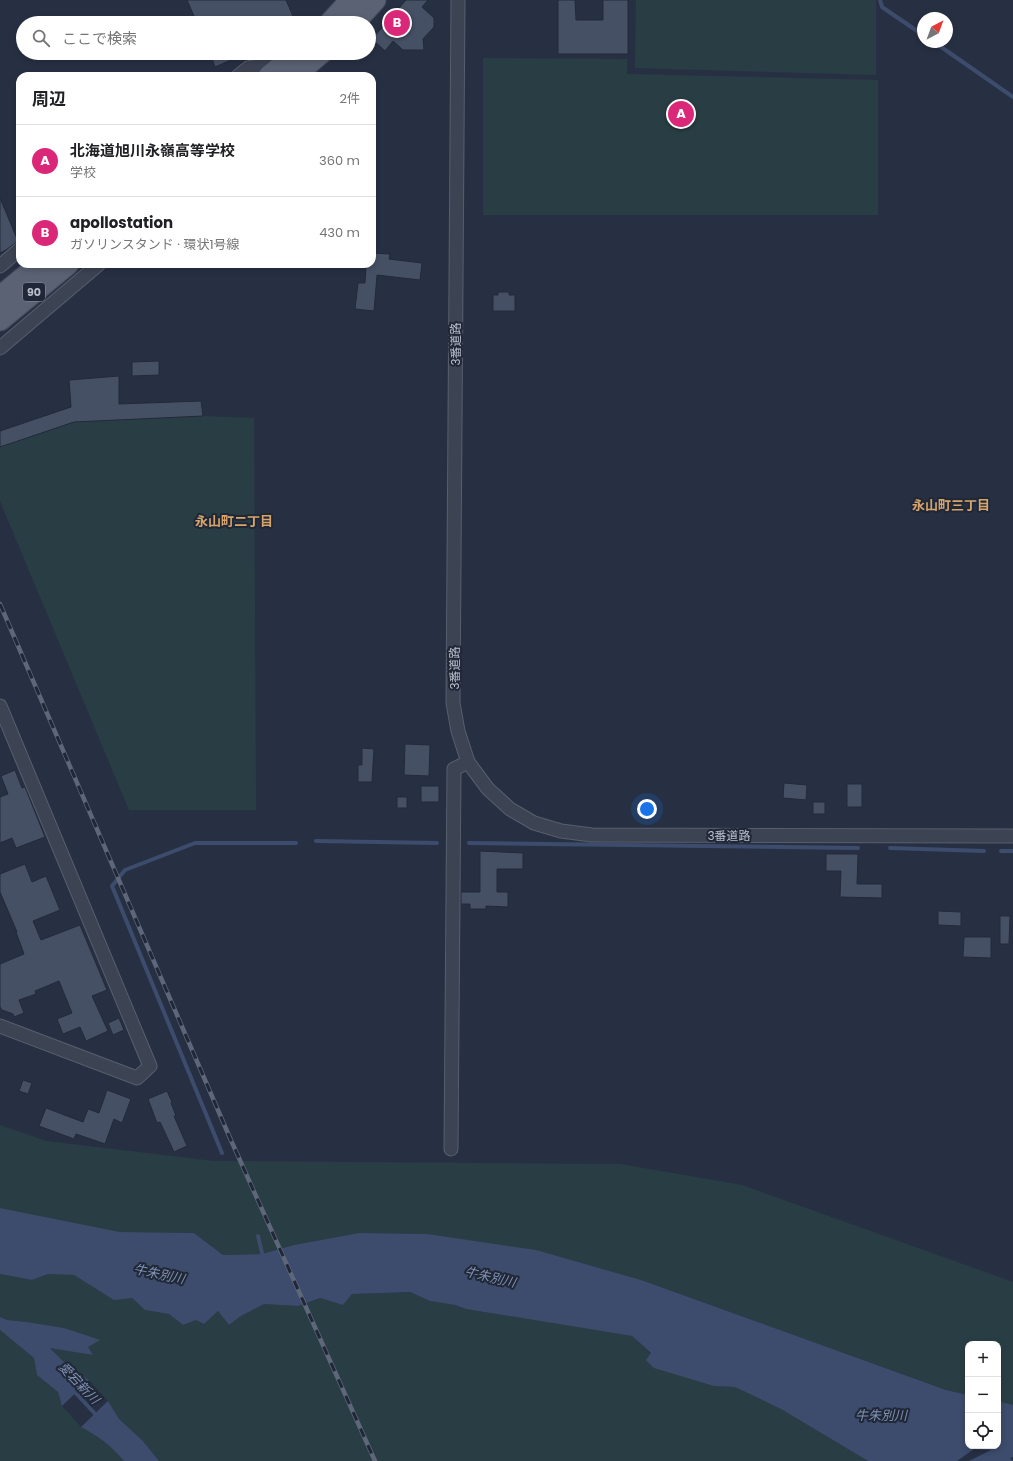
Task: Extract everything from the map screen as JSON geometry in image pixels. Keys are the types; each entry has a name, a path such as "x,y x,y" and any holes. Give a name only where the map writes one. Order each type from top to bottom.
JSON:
{"main road":[{"path":"336,16 351,0"},
{"path":"360,16 375,0"},
{"path":"281,72 295,67 308,60"},
{"name":"90","path":"0,297 35,268"},
{"name":"90","path":"0,320 63,268"}],"street":[{"name":"3番道路","path":"458,0 453,703 458,731 468,762 488,789 510,809 534,823 561,831 592,835 1013,836"},
{"path":"243,72 248,68 295,67"},
{"path":"0,266 16,252"},
{"path":"0,348 94,268"},
{"path":"0,706 150,1066 137,1078 0,1026"},
{"path":"451,1149 454,769 468,762"}],"green space":[{"path":"636,0 876,0 876,75 635,68"},
{"path":"483,58 627,59 627,74 878,80 878,215 483,215"},
{"path":"203,416 254,418 256,810 129,810 0,501 0,447 74,422"},
{"path":"0,1125 46,1141 214,1161 620,1164 742,1185 1013,1282 1013,1405 1001,1402 1001,1341 965,1341 965,1394 946,1390 644,1281 427,1234 359,1233 294,1245 262,1254 223,1255 194,1233 120,1232 0,1208"},
{"path":"0,1274 32,1280 48,1274 74,1275 114,1299 132,1298 145,1310 169,1314 183,1325 196,1320 204,1324 218,1311 229,1325 241,1316 264,1304 298,1306 320,1298 343,1305 352,1294 410,1292 430,1301 455,1305 466,1309 632,1336 651,1354 714,1386 735,1387 781,1409 868,1461 159,1461 142,1440 119,1419 108,1401 89,1380 71,1369 50,1347 93,1355 88,1347 99,1340 64,1328 7,1320 0,1317"},
{"path":"0,1330 34,1358 37,1375 58,1392 62,1406 81,1427 96,1435 116,1451 124,1461 0,1461"}],"water":[{"name":"牛朱別川","path":"0,1208 120,1232 194,1233 223,1255 262,1254 294,1245 359,1233 427,1234 536,1250 644,1281 946,1390 965,1394 965,1449 974,1449 957,1461 868,1461 781,1409 735,1387 714,1386 654,1368 646,1360 651,1353 632,1336 466,1309 455,1305 430,1301 410,1292 352,1294 343,1305 320,1298 298,1306 264,1304 241,1316 229,1325 218,1311 204,1324 196,1320 183,1325 169,1314 145,1310 132,1298 114,1300 74,1275 48,1274 32,1280 0,1274"},
{"path":"0,1317 7,1320 64,1328 100,1340 88,1347 93,1355 50,1348 71,1369 89,1380 62,1406 58,1392 37,1375 34,1358 0,1330"},
{"path":"108,1401 119,1419 142,1440 159,1461 124,1461 104,1442 81,1427"},
{"name":"牛朱別川","path":"1001,1402 1013,1405 1013,1457 1010,1458 1013,1461 969,1461 991,1450 974,1449 1001,1449"}],"building":[{"path":"187,0 286,0 293,16 194,16"},
{"path":"406,0 428,0 422,7 434,18 434,27 423,39 424,50 403,50 393,41 385,51 376,43 376,34"},
{"path":"558,0 575,0 576,20 603,20 603,0 628,0 628,54 558,54"},
{"path":"212,60 231,60 215,67"},
{"path":"0,198 16,236 16,242 0,253"},
{"path":"376,253 390,254 389,259 422,263 420,280 377,275 374,311 355,309 358,283 365,283 366,268 376,268"},
{"path":"498,292 509,292 509,295 515,295 515,311 493,311 493,295 498,295"},
{"path":"159,361 159,375 132,376 132,362"},
{"path":"119,376 119,404 201,401 203,416 74,422 0,447 0,431 71,407 69,380"},
{"path":"405,744 430,745 429,776 404,775"},
{"path":"362,748 374,749 372,782 358,782 358,765 362,765"},
{"path":"15,770 22,788 25,787 45,837 16,848 12,838 0,843 0,797 8,794 1,776"},
{"path":"784,783 807,785 806,800 783,798"},
{"path":"847,784 862,784 862,807 847,807"},
{"path":"421,786 439,786 439,802 421,802"},
{"path":"397,797 407,797 407,808 397,808"},
{"path":"813,802 825,802 825,814 813,814"},
{"path":"480,851 523,853 523,869 497,869 497,892 508,892 508,907 486,906 486,909 470,909 470,904 461,904 461,892 480,892"},
{"path":"826,854 858,854 857,884 882,884 882,898 840,897 841,871 826,871"},
{"path":"25,864 32,882 46,876 60,910 33,921 41,940 80,925 107,990 92,996 108,1031 86,1041 80,1027 63,1034 57,1019 72,1013 59,981 35,991 36,994 19,1000 24,1013 14,1017 13,1014 2,1010 0,1007 0,964 24,954 17,932 0,892 0,874"},
{"path":"938,911 961,912 961,926 938,925"},
{"path":"1000,916 1010,916 1009,944 1000,944"},
{"path":"964,937 991,937 991,958 963,957"},
{"path":"119,1018 124,1030 113,1035 108,1023"},
{"path":"23,1080 32,1083 28,1094 19,1091"},
{"path":"107,1090 131,1099 122,1123 114,1119 105,1144 76,1134 74,1139 39,1126 46,1108 83,1122 88,1109 99,1113"},
{"path":"167,1091 176,1116 174,1116 187,1146 174,1152 160,1122 157,1123 148,1099"}],"waterway":[{"path":"880,0 882,7 917,31"},
{"path":"943,48 1013,97"},
{"path":"316,841 437,843"},
{"path":"222,1153 112,886 125,870 195,843 296,843"},
{"path":"469,843 858,848"},
{"path":"890,848 984,851"},
{"path":"1001,851 1013,851"},
{"path":"258,1236 263,1257"},
{"name":"愛宕新川","path":"73,1390 98,1417"}],"railway":[{"path":"0,604 230,1138 375,1461"}],"place":[{"name":"apollostation","path":"397,23"},
{"name":"北海道旭川永嶺高等学校","path":"681,114"}],"district":[{"name":"永山町三丁目","path":"951,505"},
{"name":"永山町二丁目","path":"234,521"}]}
